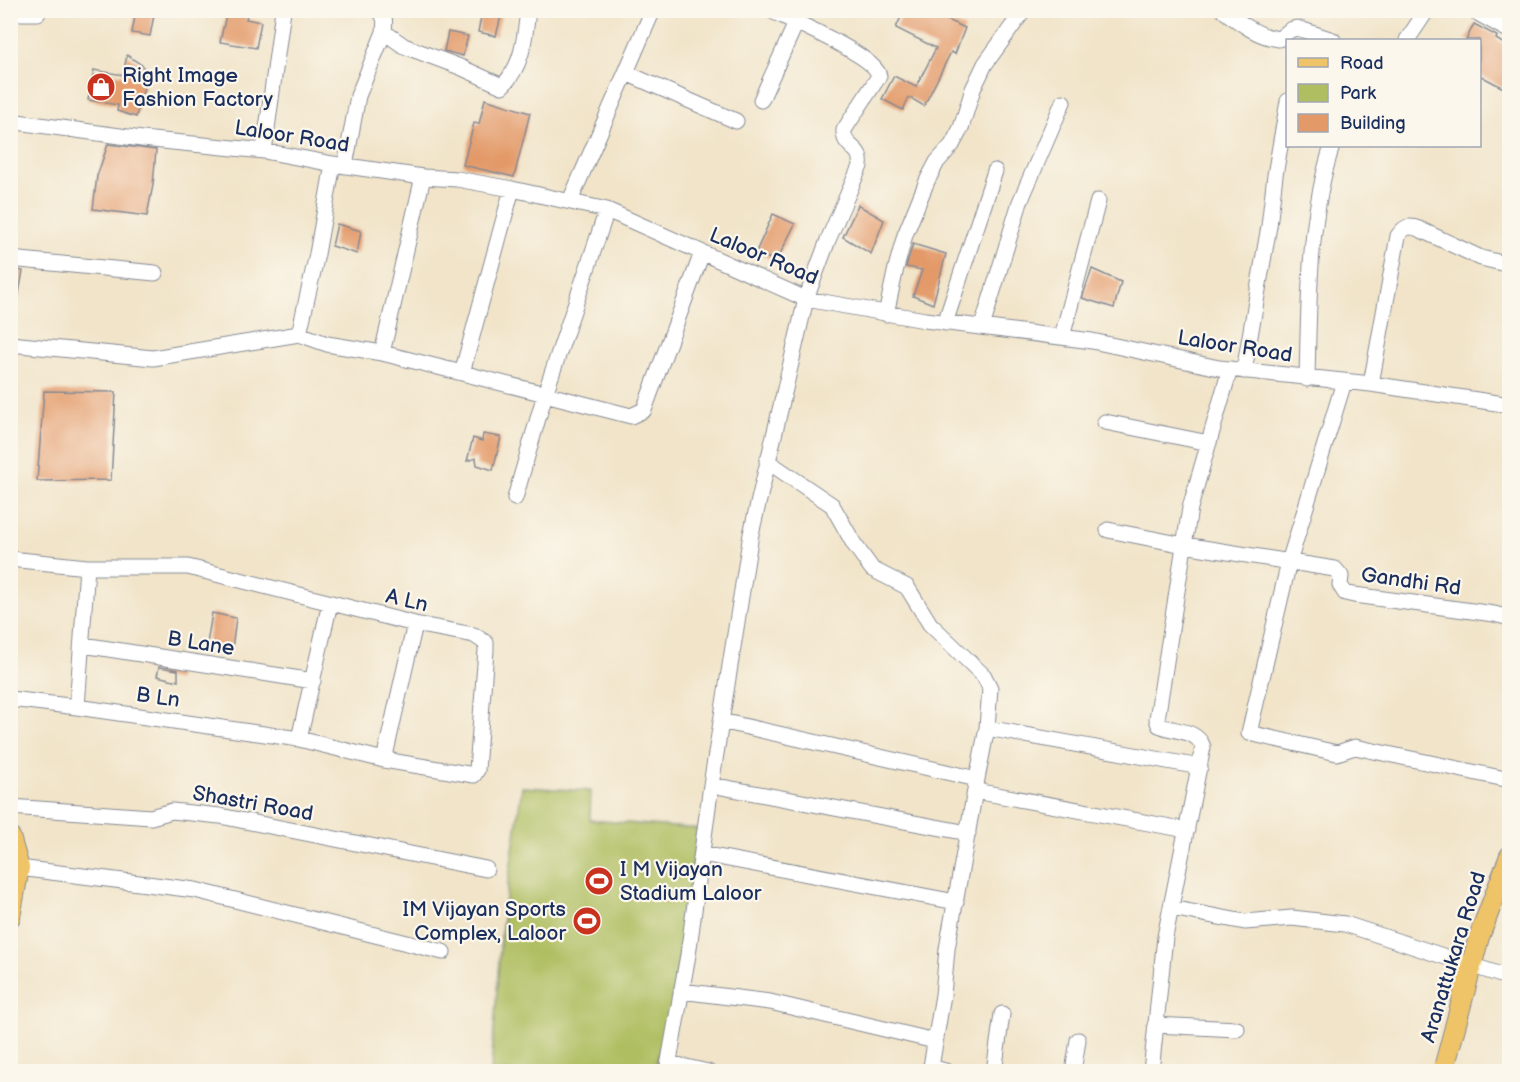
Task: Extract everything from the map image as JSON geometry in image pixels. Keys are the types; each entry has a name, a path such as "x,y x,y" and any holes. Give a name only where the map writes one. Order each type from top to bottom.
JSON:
{"main road":[{"path":"10,837 15,870 10,917"},
{"name":"Aranattukara Road","path":"1443,1071 1479,937 1509,856"}],"street":[{"path":"264,151 283,10"},
{"path":"299,334 339,165 358,96 384,32 385,21 383,14 378,10"},
{"path":"384,32 404,46 502,86 514,70 524,44 528,10"},
{"path":"570,201 653,10"},
{"path":"708,1071 668,1067 751,534 806,299 828,240 860,166 861,158 858,151 847,143 844,130 879,76 878,70 869,61 770,10"},
{"path":"886,314 905,235 927,181 937,162 952,145 961,128 973,89 985,64 1023,10"},
{"path":"1223,10 1244,25 1273,38 1279,39 1290,30 1297,28 1331,39"},
{"path":"1408,39 1427,10"},
{"path":"1472,10 1509,31"},
{"path":"10,13 38,13"},
{"path":"761,100 796,23"},
{"path":"626,74 736,120"},
{"path":"982,327 1020,202 1063,102"},
{"path":"1151,1071 1165,937 1203,747 1201,739 1193,734 1168,730 1159,725 1157,719 1190,508 1209,443 1237,370 1269,226 1286,108"},
{"name":"Laloor Road","path":"10,121 142,139 264,151 339,165 423,177 457,179 570,201 607,210 806,299 945,323 1092,341 1237,370 1371,384 1509,405"},
{"path":"1307,379 1312,247 1322,182 1332,147"},
{"path":"945,323 995,171"},
{"path":"382,353 423,177"},
{"path":"462,373 512,189"},
{"path":"1062,337 1098,201"},
{"path":"515,498 545,394 607,210"},
{"path":"1371,384 1398,236 1403,228 1410,226 1419,229 1481,258 1509,265"},
{"path":"10,344 153,358 299,334 327,344 382,353 631,416 644,410 702,253"},
{"path":"10,259 155,273"},
{"path":"1344,382 1289,562 1249,733 1336,753 1355,747 1509,780"},
{"path":"1105,422 1209,443"},
{"path":"767,461 832,506 872,569 907,587 930,624 984,676 990,688 987,728 947,949 943,995 929,1069 948,1071"},
{"path":"1108,530 1289,562"},
{"name":"A Ln","path":"10,559 87,567 188,567 415,624 474,635 486,643 477,770 474,775 384,760 299,739"},
{"name":"Gandhi Rd","path":"1289,562 1335,569 1341,576 1340,585 1345,593 1509,618"},
{"path":"77,707 87,567"},
{"path":"299,739 330,603"},
{"path":"384,760 415,624"},
{"name":"B Lane","path":"83,645 313,681"},
{"name":"B Ln","path":"10,699 299,739"},
{"path":"721,722 976,785 1187,830"},
{"path":"987,728 1200,767"},
{"path":"711,784 968,833"},
{"name":"Shastri Road","path":"10,807 151,816 172,811 220,816 486,869"},
{"path":"702,854 956,902"},
{"path":"15,870 195,890 443,952"},
{"path":"1171,909 1245,922 1292,918 1345,924 1509,978"},
{"path":"681,991 770,1002 935,1041"},
{"path":"994,1071 1002,1014"},
{"path":"1155,1024 1237,1029"},
{"path":"1073,1071 1078,1040"}],"green space":[{"name":"I M Vijayan Stadium Laloor","path":"522,787 591,791 590,820 698,829 671,1014 654,1071 491,1072 501,933"}],"building":[{"path":"136,10 155,10 150,36 132,33"},
{"path":"227,10 248,10 246,19 261,22 256,48 220,42"},
{"path":"904,10 934,10 940,13 939,16 965,28 955,54 951,52 924,106 909,97 903,110 882,99 894,76 916,87 936,48 896,28"},
{"path":"482,12 501,16 496,36 478,32"},
{"path":"1474,24 1497,36 1496,39 1509,47 1509,91 1481,76 1481,39 1466,39"},
{"path":"448,32 468,36 463,56 444,51"},
{"path":"127,55 143,66 146,80 136,117 117,111 118,105 88,100 94,70 123,75"},
{"path":"485,99 530,113 514,177 463,165 474,123 479,124"},
{"path":"108,144 156,150 147,216 93,209 97,176"},
{"path":"858,205 884,220 871,254 843,237"},
{"path":"773,214 795,224 776,262 756,252"},
{"path":"337,224 361,231 357,254 332,246"},
{"path":"913,244 946,254 933,304 913,296 922,270 906,267"},
{"path":"10,269 23,271 16,310 10,309"},
{"path":"1092,269 1121,282 1114,308 1082,298"},
{"path":"44,391 116,392 111,480 37,481"},
{"path":"483,434 501,437 493,470 477,465 476,458 467,461 473,438 482,441"},
{"path":"212,613 236,618 232,649 207,644"},
{"path":"159,667 178,670 178,681 157,676"}],"place":[{"name":"Right Image Fashion Factory","path":"101,87"},
{"name":"I M Vijayan Stadium Laloor","path":"599,881"},
{"name":"IM Vijayan Sports Complex, Laloor","path":"587,921"}]}
